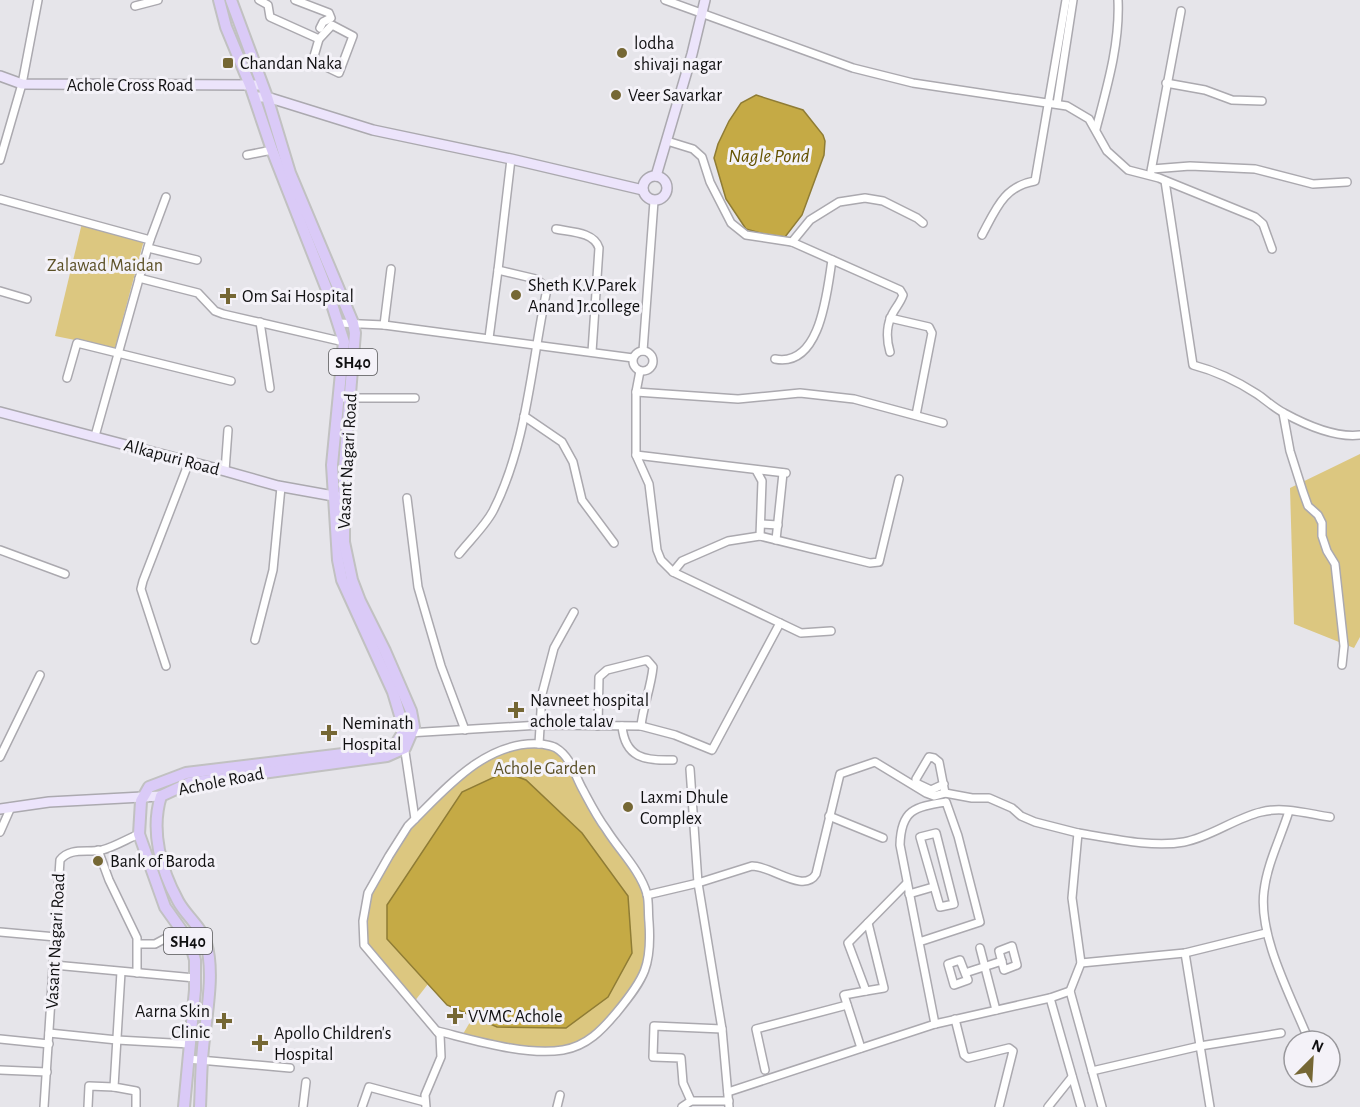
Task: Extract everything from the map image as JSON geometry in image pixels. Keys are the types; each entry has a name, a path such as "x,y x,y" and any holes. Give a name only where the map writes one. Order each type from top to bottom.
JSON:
{"main road":[{"name":"Vasant Nagari Road","path":"219,0 226,27 250,85 344,342 333,465 339,497"},
{"name":"Vasant Nagari Road","path":"231,0 267,97 290,173 353,323 355,333 350,398 339,497 338,560 342,580 393,692 407,733"},
{"path":"405,748 407,733"},
{"name":"Achole Road","path":"142,797 149,787 186,773 384,748 396,744 407,733"},
{"name":"Achole Road","path":"161,796 189,783 387,756 405,748"},
{"name":"SH40","path":"161,796 156,819 158,849 162,863 179,903 199,928 206,943 209,960 209,990 200,1107"},
{"name":"SH40","path":"142,797 139,834 165,907 192,949 195,978 184,1107"}],"street":[{"path":"0,160 22,84 38,0"},
{"path":"135,6 158,0"},
{"path":"259,0 270,8"},
{"path":"273,0 270,17 319,39"},
{"path":"295,0 329,13 331,18 323,22 320,28"},
{"path":"665,0 853,69 913,83 1054,103 1089,119 1107,151 1128,170 1151,173 1190,166 1255,169 1313,184 1347,182"},
{"path":"656,176 668,141 705,0"},
{"path":"1054,103 1066,0"},
{"path":"982,235 1003,198 1015,187 1035,180 1054,103 1073,0"},
{"path":"1096,129 1110,79 1119,26 1118,0"},
{"path":"1151,173 1180,10"},
{"path":"332,25 352,34 339,73 318,63 312,63 319,39 332,25"},
{"name":"Achole Cross Road","path":"0,76 22,84 262,85"},
{"path":"1166,83 1205,90 1232,100 1262,100"},
{"path":"254,97 267,97 373,130 643,190"},
{"path":"668,141 693,149 702,157 710,182 731,223 746,235 792,243 900,290 903,296 901,303 890,318 886,341 890,352"},
{"path":"247,155 272,150"},
{"path":"489,338 511,159"},
{"path":"1151,173 1165,181 1255,217 1263,224 1272,249"},
{"path":"656,176 663,179 667,189 662,199 654,201 646,197 643,190 648,178 656,176"},
{"path":"1165,181 1193,366 1214,370 1256,393 1283,413 1347,437 1360,435"},
{"path":"95,436 147,249 166,197"},
{"path":"792,243 810,220 829,208 839,202 865,198 883,201 917,218 923,224"},
{"path":"0,199 150,240"},
{"path":"643,351 654,201"},
{"path":"556,230 589,236 597,241 599,248 592,352"},
{"path":"147,249 197,260"},
{"path":"774,359 785,361 798,357 813,337 822,314 832,260"},
{"path":"384,325 392,269"},
{"path":"459,554 492,513 511,469 524,416 546,288 536,279 498,270"},
{"path":"139,278 198,293 215,311 344,342"},
{"path":"0,291 27,299"},
{"path":"890,318 929,327 932,333 916,416"},
{"path":"260,322 270,388"},
{"path":"338,322 384,325 633,358"},
{"path":"68,378 77,343 231,381"},
{"path":"633,358 637,353 643,351"},
{"path":"640,371 650,368 652,363 651,356 643,351"},
{"path":"633,358 635,367 640,371"},
{"path":"640,371 636,392 636,455 649,484 657,550 661,561 673,572 801,633 831,631"},
{"path":"636,392 738,399 800,393 854,399 943,423"},
{"path":"338,398 415,398"},
{"name":"Alkapuri Road","path":"0,412 281,487 339,497"},
{"path":"1283,413 1290,451 1303,492 1308,506 1318,515 1322,523 1322,536 1335,564 1344,646 1342,665"},
{"path":"524,416 562,442 573,462 582,500 614,543"},
{"path":"225,471 228,430"},
{"path":"636,455 785,473 776,540"},
{"path":"166,666 141,589 189,462"},
{"path":"756,470 762,481 760,536"},
{"path":"673,572 682,561 728,541 760,536 870,563 879,562 899,479"},
{"path":"255,640 273,570 281,487"},
{"path":"406,498 418,587 441,666 465,730"},
{"path":"761,524 778,525"},
{"path":"0,549 65,574"},
{"path":"539,744 542,694 554,648 574,612"},
{"path":"407,733 540,725 641,726 675,735 712,750 780,623"},
{"path":"598,726 599,677 607,670 647,660 653,668 652,682 642,712 641,726"},
{"path":"0,757 40,675"},
{"path":"622,726 623,738 630,750 648,761 673,760"},
{"path":"362,1107 369,1087 426,1104 425,1095 441,1057 438,1031 364,945 363,921 368,894 408,826 480,760 508,747 539,744 556,747 572,765 605,829 637,875 647,895 651,945 648,963 640,982 599,1034 581,1044 563,1050 539,1051 438,1031"},
{"path":"405,748 415,819"},
{"path":"944,784 932,790 916,783 916,779 929,758 934,758 939,762 944,784 945,793"},
{"path":"647,895 698,884 752,866 760,866 800,882 812,880 816,874 840,774 875,762 926,794 934,796 945,793 972,798 989,798 1035,822 1078,833 1138,843 1183,842 1212,833 1260,812 1289,811 1330,817"},
{"path":"682,1107 691,1101 729,1104 722,1029 698,884 690,769"},
{"name":"Achole Road","path":"0,809 49,802 161,796"},
{"path":"919,942 980,922 946,802 918,807 904,820 900,829 900,845 935,1024"},
{"path":"0,832 11,807"},
{"path":"1289,811 1265,881 1263,894 1266,933 1304,1029"},
{"path":"829,816 883,838"},
{"path":"936,833 954,904 940,907 933,887 920,837 936,833"},
{"path":"1078,833 1072,898 1081,963 1070,991 1102,1107"},
{"name":"Vasant Nagari Road","path":"44,1107 60,860 64,855 72,852 98,850 139,834"},
{"path":"98,850 135,934 138,944 137,973"},
{"path":"866,990 848,943 907,883"},
{"path":"909,894 933,887"},
{"path":"861,1048 844,995 884,988 868,923"},
{"path":"138,944 155,944 181,930"},
{"path":"0,932 56,937"},
{"path":"1081,963 1185,953 1266,933"},
{"path":"980,948 996,1010"},
{"path":"1185,953 1210,1107"},
{"path":"965,973 1002,961"},
{"path":"54,965 195,978"},
{"path":"114,1087 121,972"},
{"path":"728,1092 935,1024 1050,998 1070,991"},
{"path":"1050,998 1081,1107"},
{"path":"765,1070 756,1029 847,1005"},
{"path":"955,1019 964,1055 968,1058 1008,1048 1013,1051 999,1107"},
{"path":"691,1101 683,1083 681,1058 653,1057 654,1026 722,1029"},
{"path":"50,1033 190,1044"},
{"path":"1092,1071 1200,1046 1281,1033"},
{"path":"0,1039 49,1044"},
{"path":"188,1059 290,1068"},
{"path":"0,1070 47,1072"},
{"path":"1048,1107 1072,1077"},
{"path":"303,1107 306,1082"},
{"path":"88,1107 89,1086 136,1091 136,1107"},
{"path":"557,1107 560,1095"}],"green space":[{"name":"Zalawad Maidan","path":"82,223 144,240 115,348 55,336"},
{"path":"1360,454 1360,637 1354,648 1294,624 1290,488"},
{"name":"Achole Garden","path":"515,746 556,747 572,765 582,788 647,895 651,945 640,982 599,1033 563,1050 514,1048 463,1034 473,1017 497,1027 628,896 582,833 526,780 387,939 428,984 414,1002 364,945 368,893 408,826 480,760"}],"water":[{"name":"Nagle Pond","path":"756,95 803,110 823,135 825,141 824,155 802,215 785,237 746,229 726,199 714,158 729,121 741,103"},
{"path":"505,772 526,780 582,833 628,896 632,953 608,997 566,1028 497,1027 447,1005 387,939 387,905 462,792"}],"place":[{"name":"lodha shivaji nagar","path":"622,53"},
{"name":"Chandan Naka","path":"228,63"},
{"name":"Veer Savarkar","path":"616,95"},
{"name":"Sheth K.V.Parek Anand Jr.college","path":"516,295"},
{"name":"Om Sai Hospital","path":"228,296"},
{"name":"Navneet hospital achole talav","path":"516,710"},
{"name":"Neminath Hospital","path":"329,733"},
{"name":"Laxmi Dhule Complex","path":"628,807"},
{"name":"Bank of Baroda","path":"98,861"},
{"name":"VVMC Achole","path":"455,1016"},
{"name":"Aarna Skin Clinic","path":"224,1021"},
{"name":"Apollo Children's Hospital","path":"260,1043"}]}
